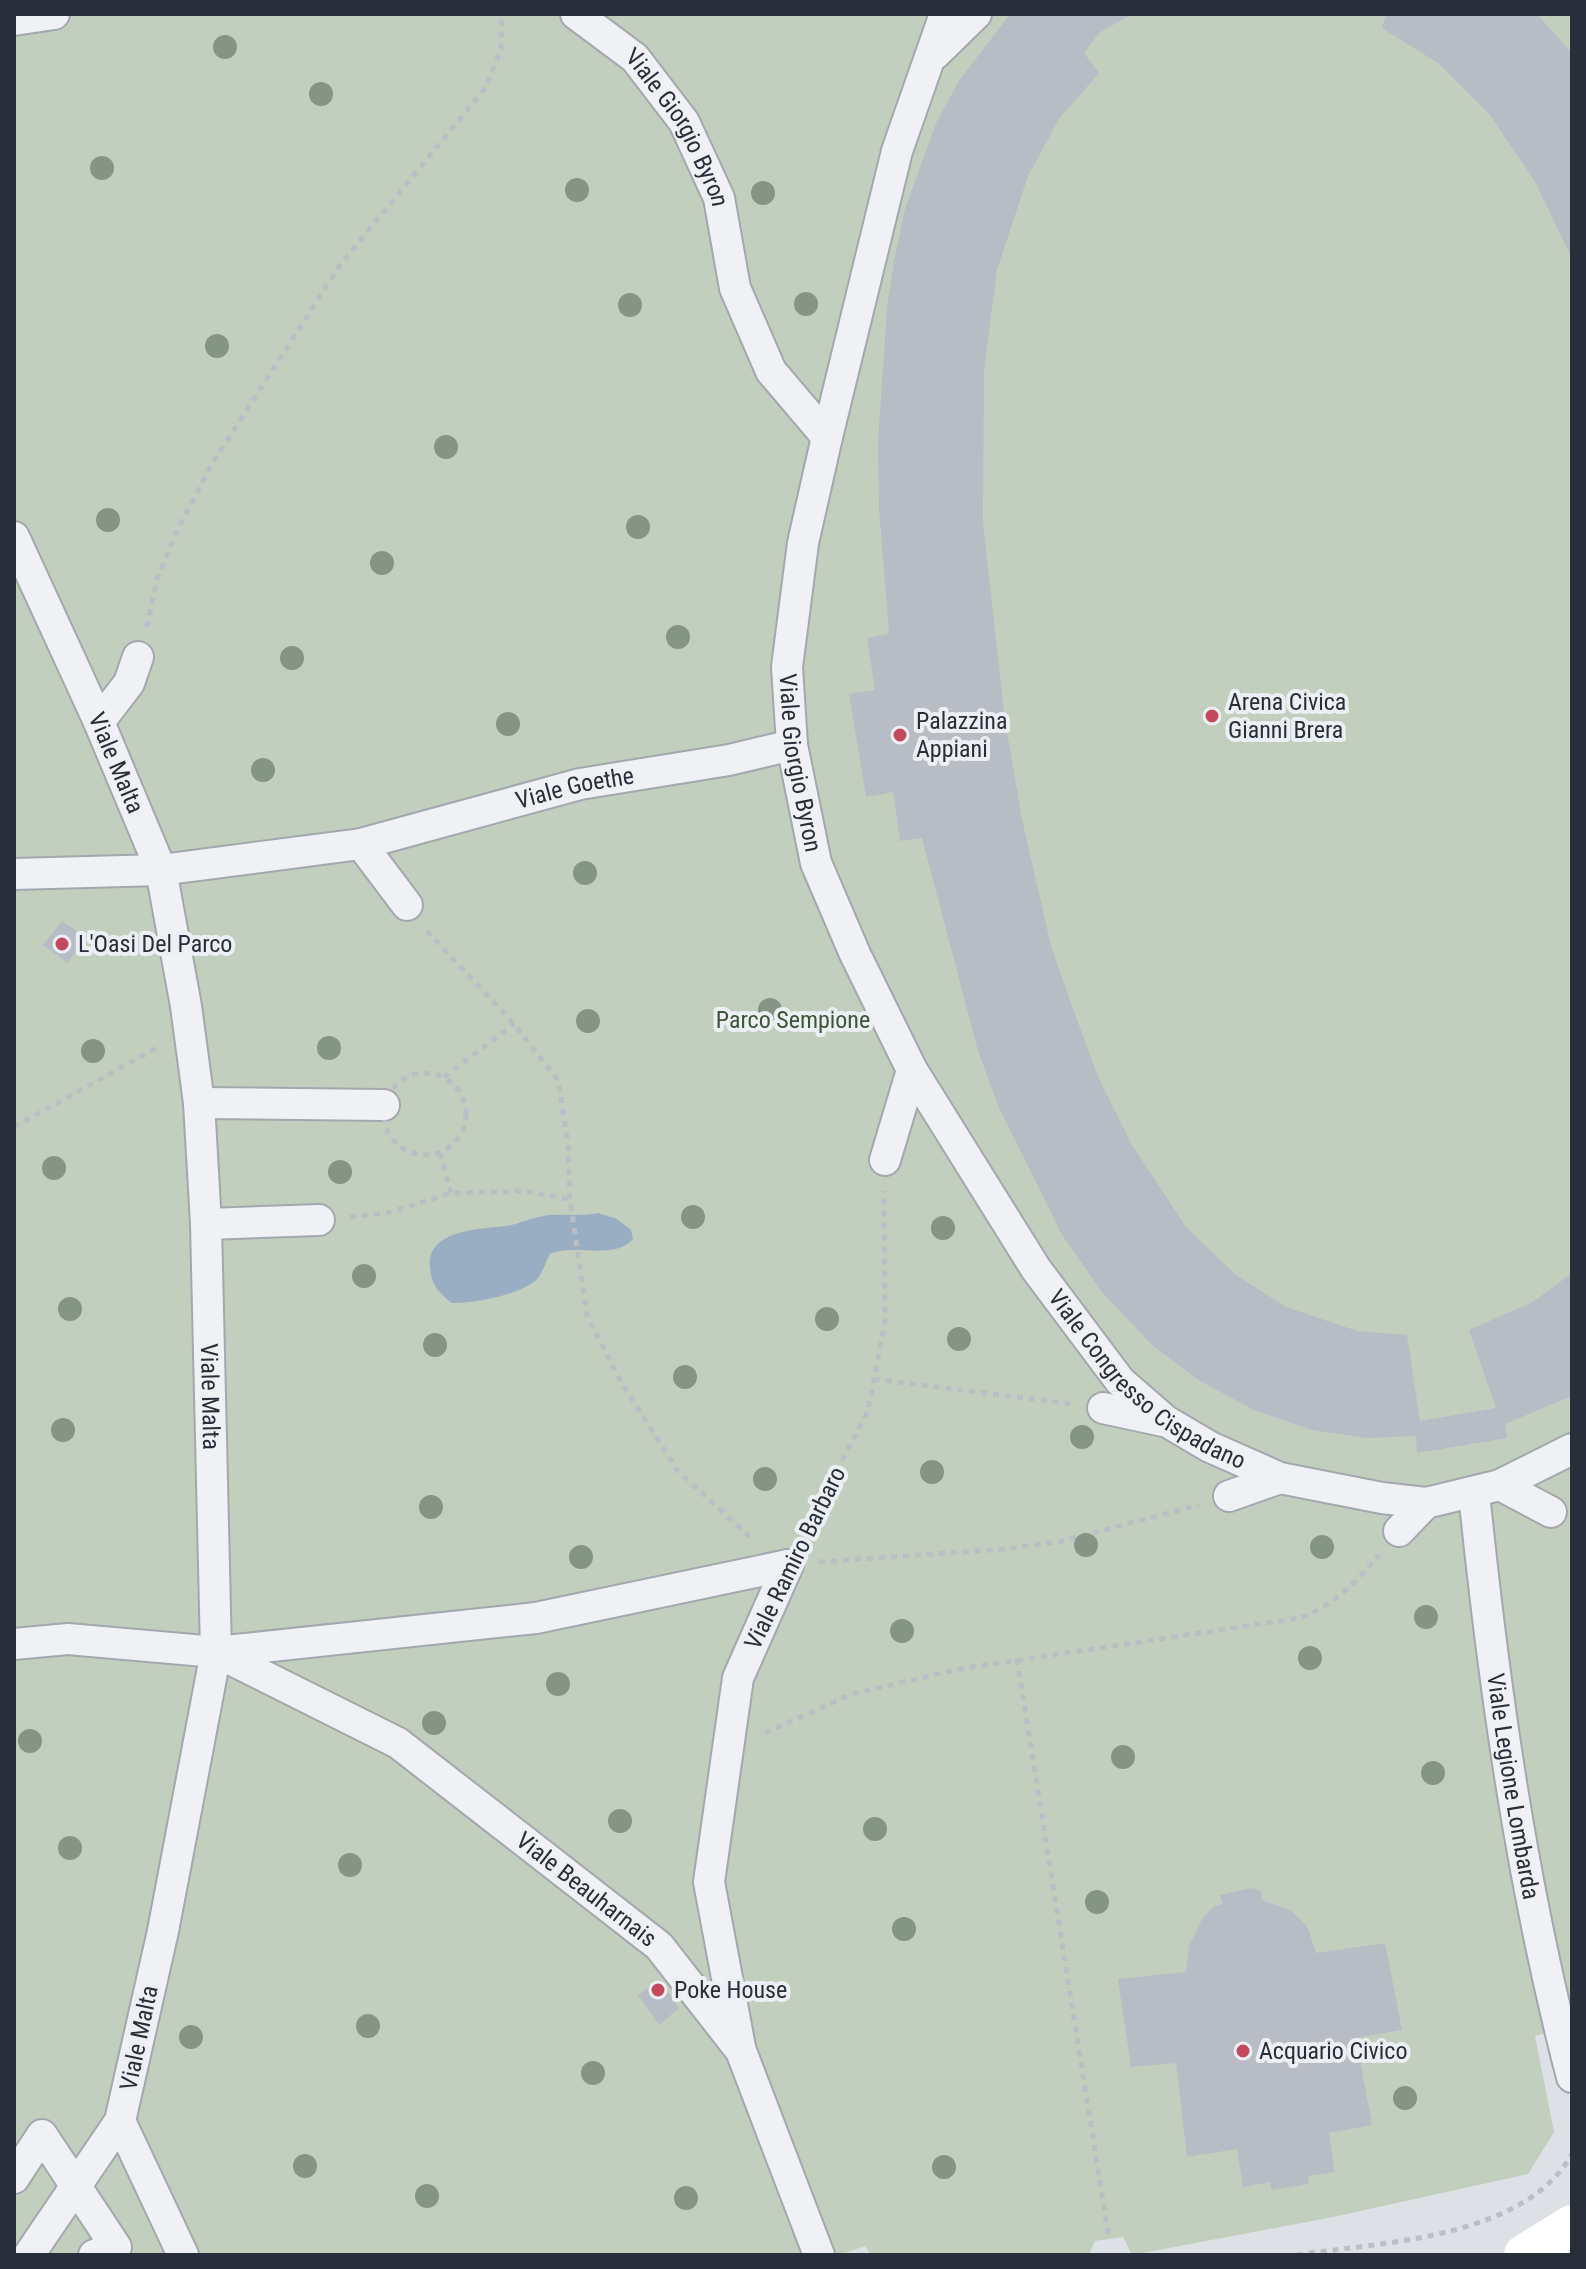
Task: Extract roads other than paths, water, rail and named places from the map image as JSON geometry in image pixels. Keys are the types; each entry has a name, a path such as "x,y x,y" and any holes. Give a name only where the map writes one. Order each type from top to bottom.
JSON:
{"street":[{"path":"14,20 54,14"},
{"name":"Viale Giorgio Byron","path":"576,14 635,58 684,122 719,198 735,288 771,371 827,437"},
{"name":"Viale Giorgio Byron","path":"912,1070 816,863 792,745 787,667 803,543 827,437 897,151 945,14"},
{"path":"931,58 976,14"},
{"name":"Viale Malta","path":"14,537 99,722 161,870 199,1103 206,1224 216,1652 163,1931 120,2121 29,2255"},
{"path":"99,722 129,683 138,657"},
{"name":"Viale Goethe","path":"14,874 161,870 361,844 580,784 729,760 792,745"},
{"path":"361,844 407,905"},
{"path":"885,1160 912,1070"},
{"name":"Viale Congresso Cispadano","path":"912,1070 1036,1269 1120,1381 1166,1421 1210,1447 1280,1478 1382,1498 1426,1503 1487,1489 1572,1449"},
{"path":"199,1103 384,1105"},
{"path":"206,1224 319,1220"},
{"path":"1103,1408 1166,1421"},
{"path":"1229,1496 1280,1478"},
{"path":"1487,1489 1551,1512"},
{"name":"Viale Legione Lombarda","path":"1487,1489 1486,1611 1527,1867 1572,2077"},
{"path":"1399,1531 1426,1503"},
{"name":"Viale Ramiro Barbaro","path":"216,1652 536,1618 788,1565 738,1678 709,1882 741,2051"},
{"path":"14,1644 68,1639 216,1652"},
{"name":"Viale Beauharnais","path":"216,1652 398,1743 659,1946 741,2051 819,2255"},
{"path":"120,2121 183,2255"},
{"path":"14,2178 42,2135 116,2247 94,2255"},
{"path":"1525,2255 1572,2226"}],"water":[{"path":"598,1213 617,1219 631,1230 633,1239 625,1246 605,1251 571,1250 550,1254 540,1276 531,1284 485,1300 452,1303 434,1285 431,1256 436,1246 445,1239 470,1230 507,1226 543,1216"}],"place":[{"name":"Arena Civica Gianni Brera","path":"1212,716"},
{"name":"Palazzina Appiani","path":"900,735"},
{"name":"L'Oasi Del Parco","path":"62,944"},
{"name":"Poke House","path":"658,1990"},
{"name":"Acquario Civico","path":"1243,2051"}],"park label":[{"name":"Parco Sempione","path":"793,1020"}]}
